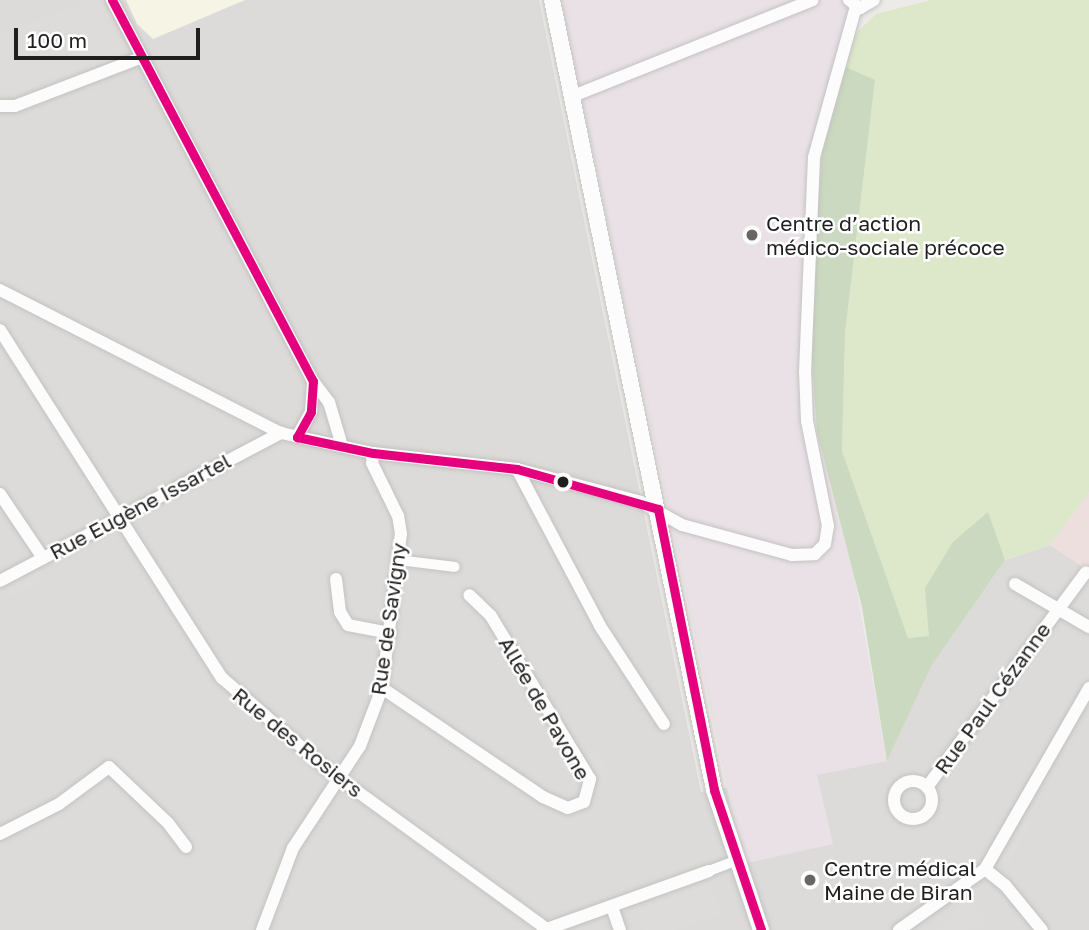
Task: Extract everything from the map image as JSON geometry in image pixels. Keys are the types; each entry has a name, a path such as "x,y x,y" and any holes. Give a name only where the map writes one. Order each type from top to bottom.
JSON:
{"street":[{"path":"112,0 140,58 313,381 331,408 342,446"},
{"path":"552,0 714,790 735,861 761,930"},
{"path":"573,96 813,0"},
{"path":"0,290 281,433 373,453 517,469 658,509 682,525 792,555 815,554 825,544 828,526 807,421 805,372 814,157 852,3 868,6 874,0"},
{"path":"0,106 15,106 140,58"},
{"name":"Rue des Rosiers","path":"0,330 222,678 339,779 546,929 735,861"},
{"path":"298,437 311,412 313,381"},
{"path":"311,412 331,408"},
{"name":"Rue Eugène Issartel","path":"0,581 281,433"},
{"name":"Rue de Savigny","path":"262,930 293,848 360,746 382,688 398,560 398,516 374,470 373,453"},
{"path":"517,469 600,626 664,724"},
{"path":"0,494 43,558"},
{"path":"398,560 455,567"},
{"name":"Rue Paul Cézanne","path":"927,787 1086,572"},
{"path":"336,579 340,612 348,625 390,633"},
{"path":"1015,584 1089,627"},
{"name":"Allée de Pavone","path":"382,688 543,797 568,808 584,802 590,779 491,616 469,595"},
{"path":"899,930 966,886 985,869 1089,688"},
{"path":"0,834 59,804 109,766 168,823 186,847"},
{"path":"985,869 1005,885 1042,930"},
{"path":"612,907 620,930"}],"shaded area":[{"path":"0,0 539,0 701,792 887,761 932,665 1005,560 1050,545 1089,571 1089,930 0,930"},
{"path":"91,0 103,0 126,46 123,56 0,100 0,35"},
{"path":"126,0 245,0 153,39 137,24"},
{"path":"561,0 865,0 822,153 809,319 887,761 817,775 833,844 743,864"},
{"path":"1089,492 1089,571 1050,545"},
{"path":"39,567 45,579 10,597 4,585"},
{"path":"595,752 613,776 604,783 586,758"},
{"path":"1025,820 1031,824 1005,870 1002,860"},
{"path":"708,881 722,915 677,930 644,930 636,909"},
{"path":"969,904 992,929 935,930"}],"green space":[{"path":"931,0 1089,0 1089,492 1050,545 1005,560 988,513 930,636 908,638 842,451 845,333 875,80 846,67 856,33 876,14"},
{"path":"846,67 875,80 845,333 842,451 908,638 929,636 925,588 953,542 988,512 1005,560 932,665 887,761 862,607 817,431 809,319 822,153"}],"transit line":[{"path":"112,0 313,381 311,412 297,437 373,453 517,469 658,509"},
{"path":"658,509 714,790 761,930"}],"place":[{"name":"Centre d’action médico-sociale précoce","path":"752,235"},
{"name":"Centre médical Maine de Biran","path":"810,880"}]}
